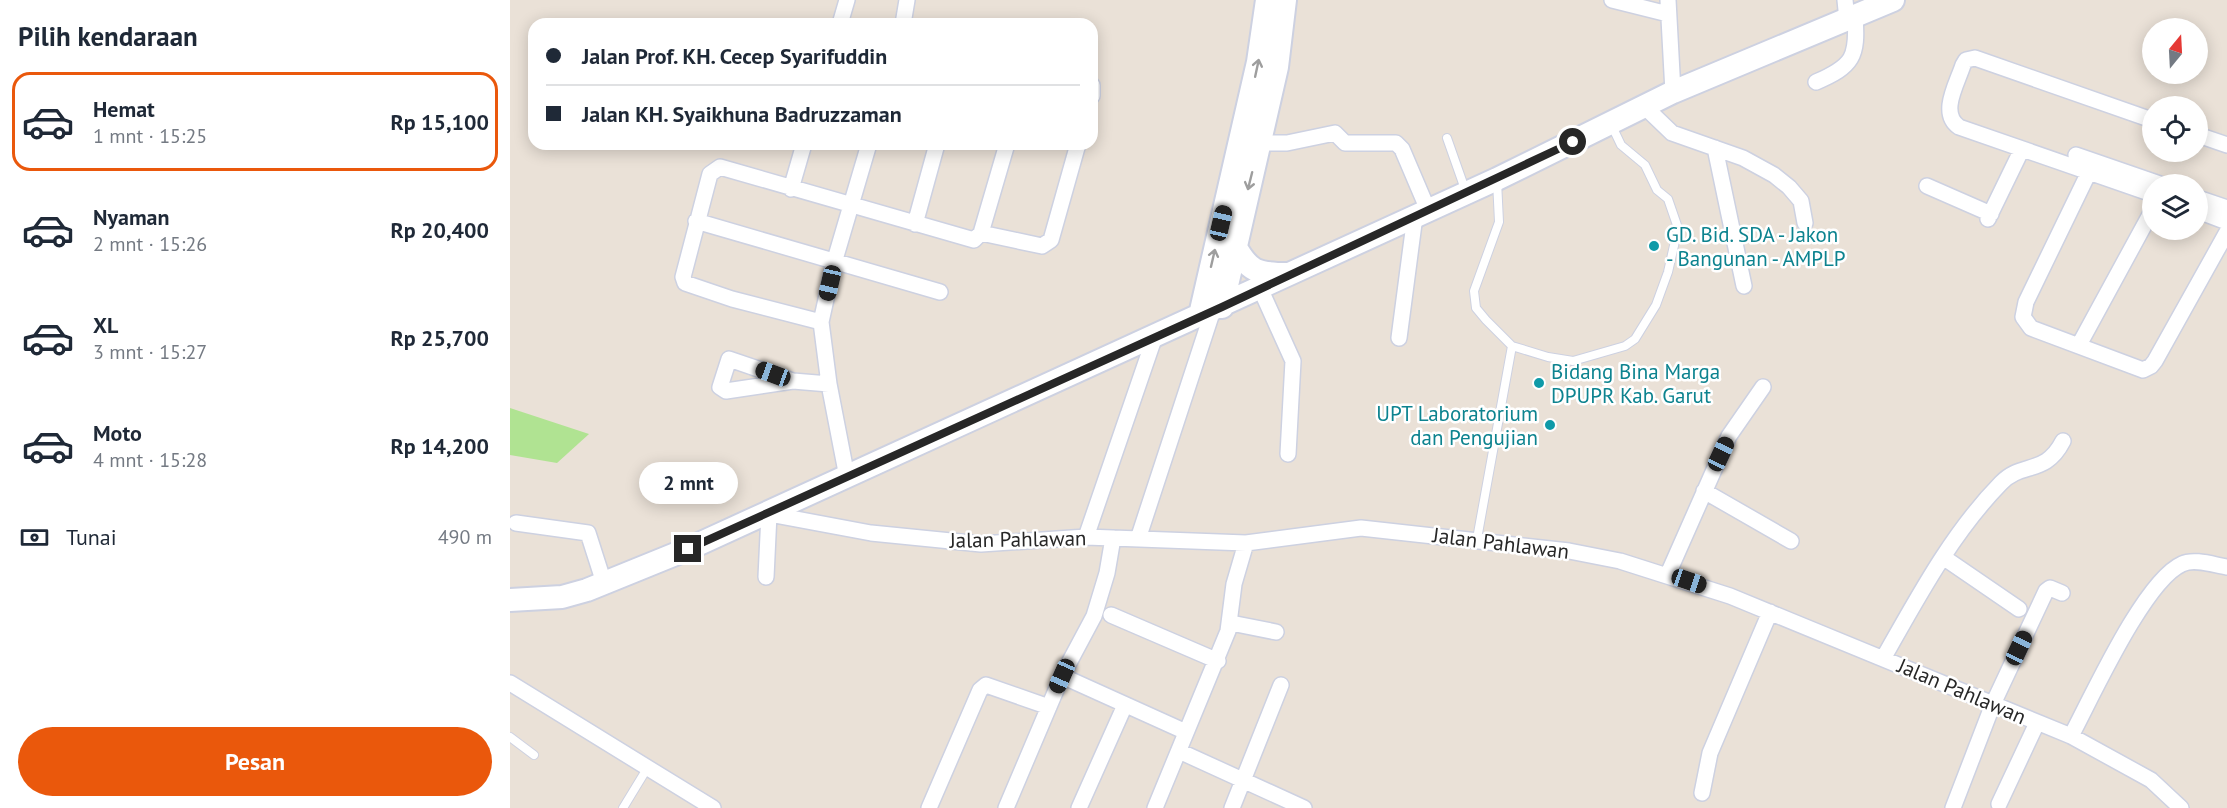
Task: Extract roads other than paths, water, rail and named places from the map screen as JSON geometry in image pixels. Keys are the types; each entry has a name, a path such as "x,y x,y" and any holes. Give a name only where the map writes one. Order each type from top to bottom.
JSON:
{"main road":[{"path":"1212,311 1258,62 1267,0"},
{"path":"1212,311 1234,244 1277,67 1285,0"},
{"path":"510,600 562,597 604,583 769,514 809,493 1497,179 1673,92 1849,12 1893,0"},
{"path":"1234,244 1244,263 1255,270 1291,274"}],"street":[{"path":"842,18 847,0"},
{"path":"904,18 907,0"},
{"path":"1612,0 1668,7 1673,92"},
{"path":"1816,82 1838,73 1850,62 1856,40 1849,12"},
{"path":"2142,116 1979,59 1966,60 1948,112 1952,123 2142,191"},
{"path":"1645,107 1672,133 1760,166 1789,187 1801,201 1805,223"},
{"path":"1259,143 1287,143 1335,133 1344,143 1396,143 1402,149 1421,213 1398,338"},
{"path":"2208,138 2227,145"},
{"path":"1715,148 1744,286"},
{"path":"1927,186 1990,217 2022,149"},
{"path":"791,189 802,150"},
{"path":"848,477 829,384 821,322 834,263 867,150"},
{"path":"915,224 936,150"},
{"path":"821,322 732,299 685,283 683,277 710,174 720,167 852,207 976,240 981,233 1005,150"},
{"path":"981,233 1042,246 1047,245 1051,240 1076,150"},
{"path":"2076,154 2142,178"},
{"path":"2089,172 2026,302 2023,317 2031,328 2143,370 2151,366 2227,232"},
{"path":"2208,201 2227,208"},
{"path":"2208,215 2227,222"},
{"path":"696,221 940,292"},
{"path":"2079,345 2142,230"},
{"path":"1260,288 1293,361 1288,454"},
{"path":"1138,539 1212,311"},
{"path":"1086,537 1155,336"},
{"path":"793,381 829,384"},
{"path":"1668,574 1730,436 1763,387"},
{"path":"1884,657 1943,557 1962,530 2008,476 2055,457 2063,441"},
{"path":"1704,491 1791,541"},
{"path":"766,577 769,514"},
{"name":"Jalan Pahlawan","path":"769,514 860,531 981,544 1086,537 1246,543 1361,528 1477,539 1569,551 1668,574 1884,657 2071,736 2151,780 2181,808"},
{"path":"516,523 588,533 604,583"},
{"path":"1006,808 1062,676 1094,616 1107,573 1113,538"},
{"path":"1155,808 1218,661 1231,623 1234,584 1246,543"},
{"path":"1943,557 2019,609"},
{"path":"2071,736 2153,590 2179,565 2187,562 2227,567"},
{"path":"1953,808 1993,704 2047,588 2062,593"},
{"path":"1702,793 1714,742 1770,612"},
{"path":"1111,615 1218,661"},
{"path":"1231,623 1276,632"},
{"path":"1062,676 1186,732"},
{"path":"510,683 713,808"},
{"path":"929,808 980,690 986,685 1049,707"},
{"path":"1232,808 1281,685"},
{"path":"1079,808 1125,705"},
{"path":"1999,804 2037,723"},
{"path":"1179,751 1304,808"}],"lane":[{"path":"1497,179 1499,222 1487,250 1474,298 1476,308 1512,346 1548,357 1573,361 1625,346 1635,339 1656,305 1668,272 1678,228 1668,199 1657,190 1645,165 1621,145 1611,123"},
{"path":"1447,138 1466,193"},
{"path":"1477,539 1512,346"},
{"path":"510,737 534,755"},
{"path":"623,808 648,767"}],"place":[{"name":"GD. Bid. SDA - Jakon - Bangunan - AMPLP","path":"1654,246"},
{"name":"Bidang Bina Marga DPUPR Kab. Garut","path":"1539,383"},
{"name":"UPT Laboratorium dan Pengujian","path":"1550,425"}]}
